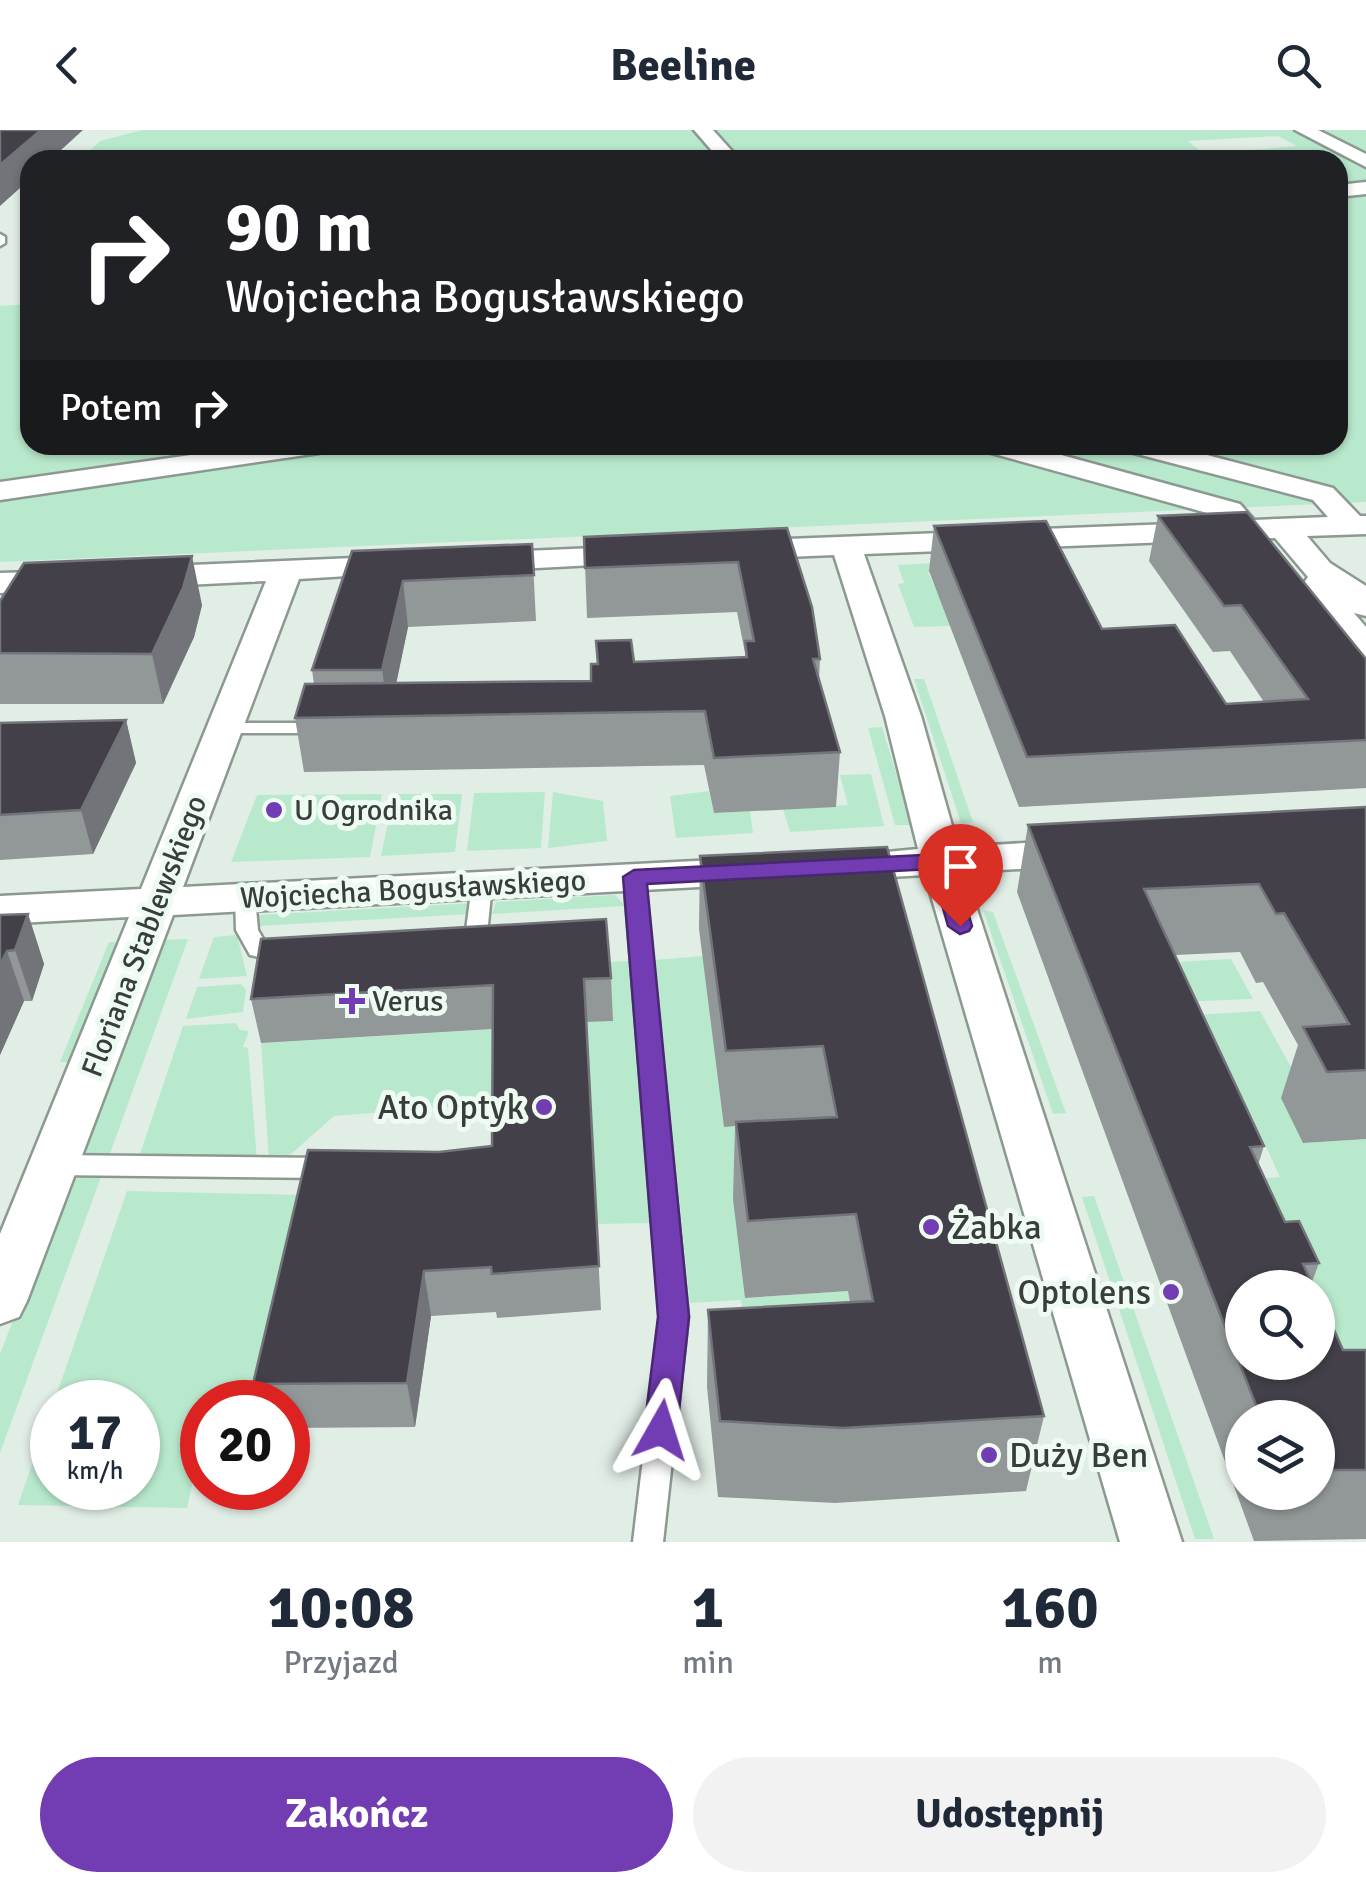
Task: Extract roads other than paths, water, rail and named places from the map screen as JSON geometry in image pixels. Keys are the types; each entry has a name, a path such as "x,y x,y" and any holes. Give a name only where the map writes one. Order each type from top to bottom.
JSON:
{"street":[{"path":"703,130 721,150"},
{"path":"1306,131 1366,137"},
{"path":"1306,131 1343,150"},
{"path":"0,490 249,455"},
{"path":"1030,455 1230,510 1244,528"},
{"path":"1174,455 1323,494 1359,525"},
{"path":"711,551 1359,525"},
{"path":"1284,528 1320,570 1353,590 1366,606"},
{"path":"846,546 903,716 942,861 1151,1542"},
{"path":"0,584 672,553"},
{"path":"1320,570 1320,593 1366,649"},
{"name":"Floriana Stablewskiego","path":"0,1301 286,572"},
{"name":"Wojciecha Bogusławskiego","path":"0,910 1107,851"}],"lane":[{"path":"225,728 337,728"},
{"path":"634,877 674,1317 648,1542"},
{"path":"434,946 452,946 476,934 482,886"},
{"path":"244,898 247,930 258,950 303,955"},
{"path":"54,1165 300,1170 356,1166"}],"place":[{"name":"U Ogrodnika","path":"274,810"},
{"name":"Verus","path":"352,1001"},
{"name":"Ato Optyk","path":"544,1107"},
{"name":"Żabka","path":"931,1227"},
{"name":"Optolens","path":"1171,1292"},
{"name":"Duży Ben","path":"989,1455"}]}
